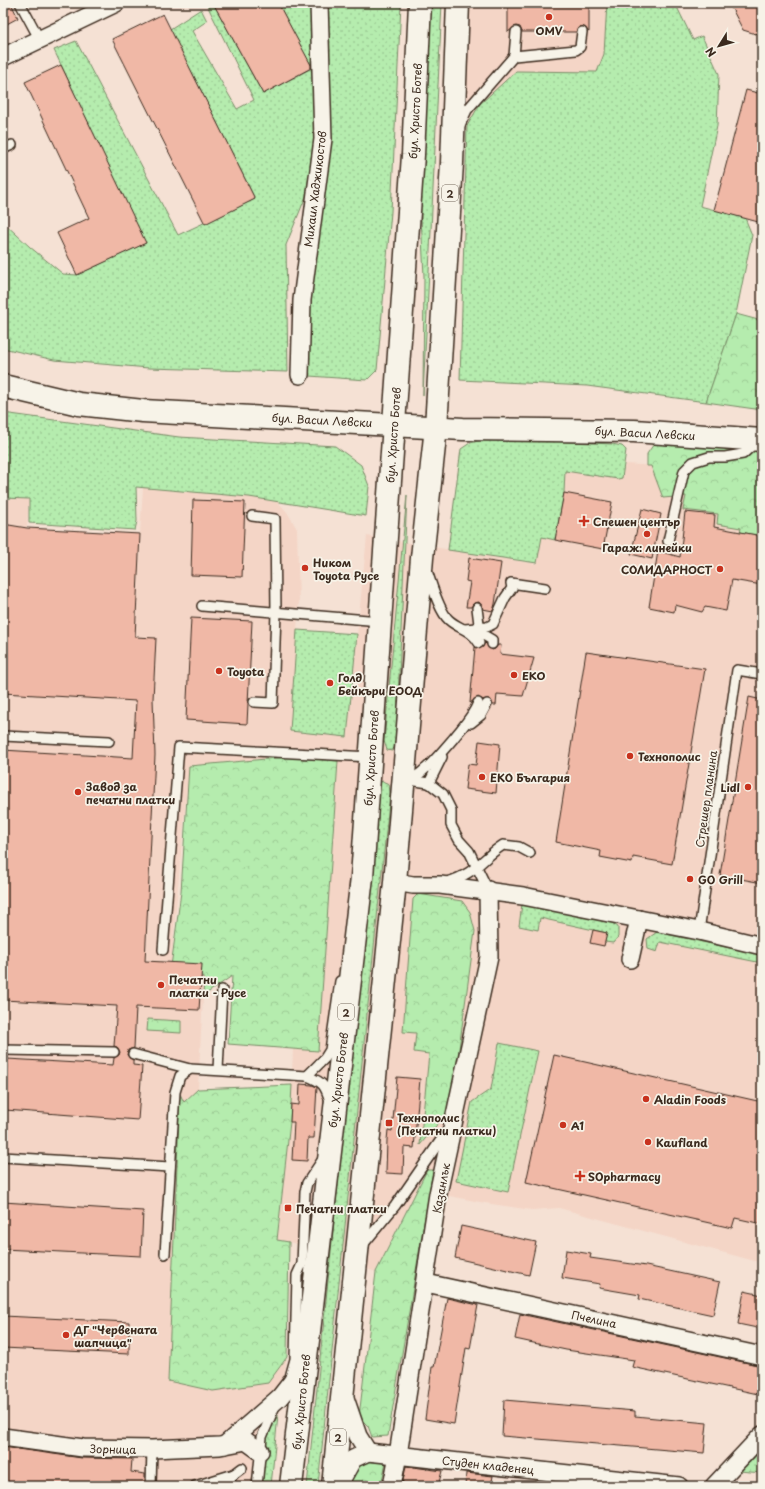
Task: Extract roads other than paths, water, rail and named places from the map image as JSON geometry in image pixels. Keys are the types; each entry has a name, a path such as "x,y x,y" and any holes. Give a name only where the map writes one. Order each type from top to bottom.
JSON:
{"main road":[{"name":"бул. Христо Ботев","path":"291,1486 362,876 412,155 420,3"},
{"name":"2","path":"333,1486 395,882 407,779 422,558 436,427 452,164 458,3"},
{"name":"бул. Васил Левски","path":"3,386 79,404 143,411 330,420 436,427 634,431 760,440"},
{"path":"370,765 407,779"}],"street":[{"path":"3,57 116,3"},
{"name":"Михаил Хаджикостов","path":"300,375 302,300 323,139 319,3"},
{"path":"395,882 413,885 440,885 488,890 699,931 762,946"},
{"name":"Казанлък","path":"392,1486 426,1283 438,1194 489,957 488,890"},
{"path":"630,959 639,919"},
{"name":"Пчелина","path":"426,1283 762,1356"},
{"path":"224,1445 280,1397 305,1365"},
{"path":"338,1486 353,1460 368,1452 358,1436 342,1389"},
{"path":"714,1486 762,1435"},
{"name":"Зорница","path":"3,1437 83,1448 152,1450 224,1445 246,1441 260,1451"},
{"name":"Студен кладенец","path":"368,1452 679,1486"}],"lane":[{"path":"20,3 40,40"},
{"path":"452,164 459,130 467,110 514,56 516,32"},
{"path":"514,56 576,50 580,47 582,32"},
{"path":"3,149 12,145"},
{"path":"668,541 684,471 693,462 709,457 725,457 743,454 760,440"},
{"path":"252,516 275,519 276,612 273,703 254,702"},
{"path":"422,558 444,614 450,621 474,629 488,636 492,640 492,644"},
{"path":"474,629 493,624 504,598 512,588 511,583 545,588"},
{"path":"202,606 380,621"},
{"path":"474,629 481,643 476,638 474,629 477,608"},
{"name":"Стрешер планина","path":"699,931 737,670 762,674"},
{"path":"407,779 427,768 462,730 481,715 483,704"},
{"path":"3,736 109,741"},
{"path":"163,950 178,747 370,765"},
{"path":"429,783 447,747"},
{"path":"434,772 451,810 451,825 459,840 469,851 488,890"},
{"path":"407,779 429,783 443,794"},
{"path":"440,885 463,878 478,868 503,845 519,847 530,853"},
{"path":"307,1076 325,1058 330,1050 338,988 343,973 352,963"},
{"path":"218,1070 222,990"},
{"path":"3,1050 114,1052"},
{"path":"133,1054 190,1069 307,1076 318,1080 324,1085 334,1114"},
{"path":"165,1254 175,1092 180,1076 190,1069"},
{"path":"357,1252 395,1206 455,1120"},
{"path":"257,1486 262,1437 280,1397 292,1375 295,1359 297,1274 302,1264 303,1218 306,1183 330,1148"},
{"path":"3,1157 170,1167"},
{"path":"151,1486 152,1450"},
{"path":"195,1486 200,1483 223,1484 242,1468"}],"place":[{"name":"OMV","path":"549,17"},
{"name":"Спешен център","path":"584,521"},
{"name":"Гараж: линейки","path":"647,534"},
{"name":"Ником Toyota Русе","path":"305,568"},
{"name":"СОЛИДАРНОСТ","path":"720,569"},
{"name":"Toyota","path":"219,671"},
{"name":"EKO","path":"514,675"},
{"name":"Голд Бейкъри ЕООД","path":"330,683"},
{"name":"Технополис","path":"630,756"},
{"name":"ЕКО България","path":"482,777"},
{"name":"Lidl","path":"748,787"},
{"name":"Завод за печатни платки","path":"78,792"},
{"name":"GO Grill","path":"690,879"},
{"name":"Печатни платки - Русе","path":"161,985"},
{"name":"Aladin Foods","path":"646,1099"},
{"name":"Технополис (Печатни платки)","path":"389,1123"},
{"name":"A1","path":"563,1125"},
{"name":"Kaufland","path":"648,1142"},
{"name":"SOpharmacy","path":"580,1176"},
{"name":"Печатни платки","path":"288,1208"},
{"name":"ДГ \"Червената шапчица\"","path":"66,1335"}]}
